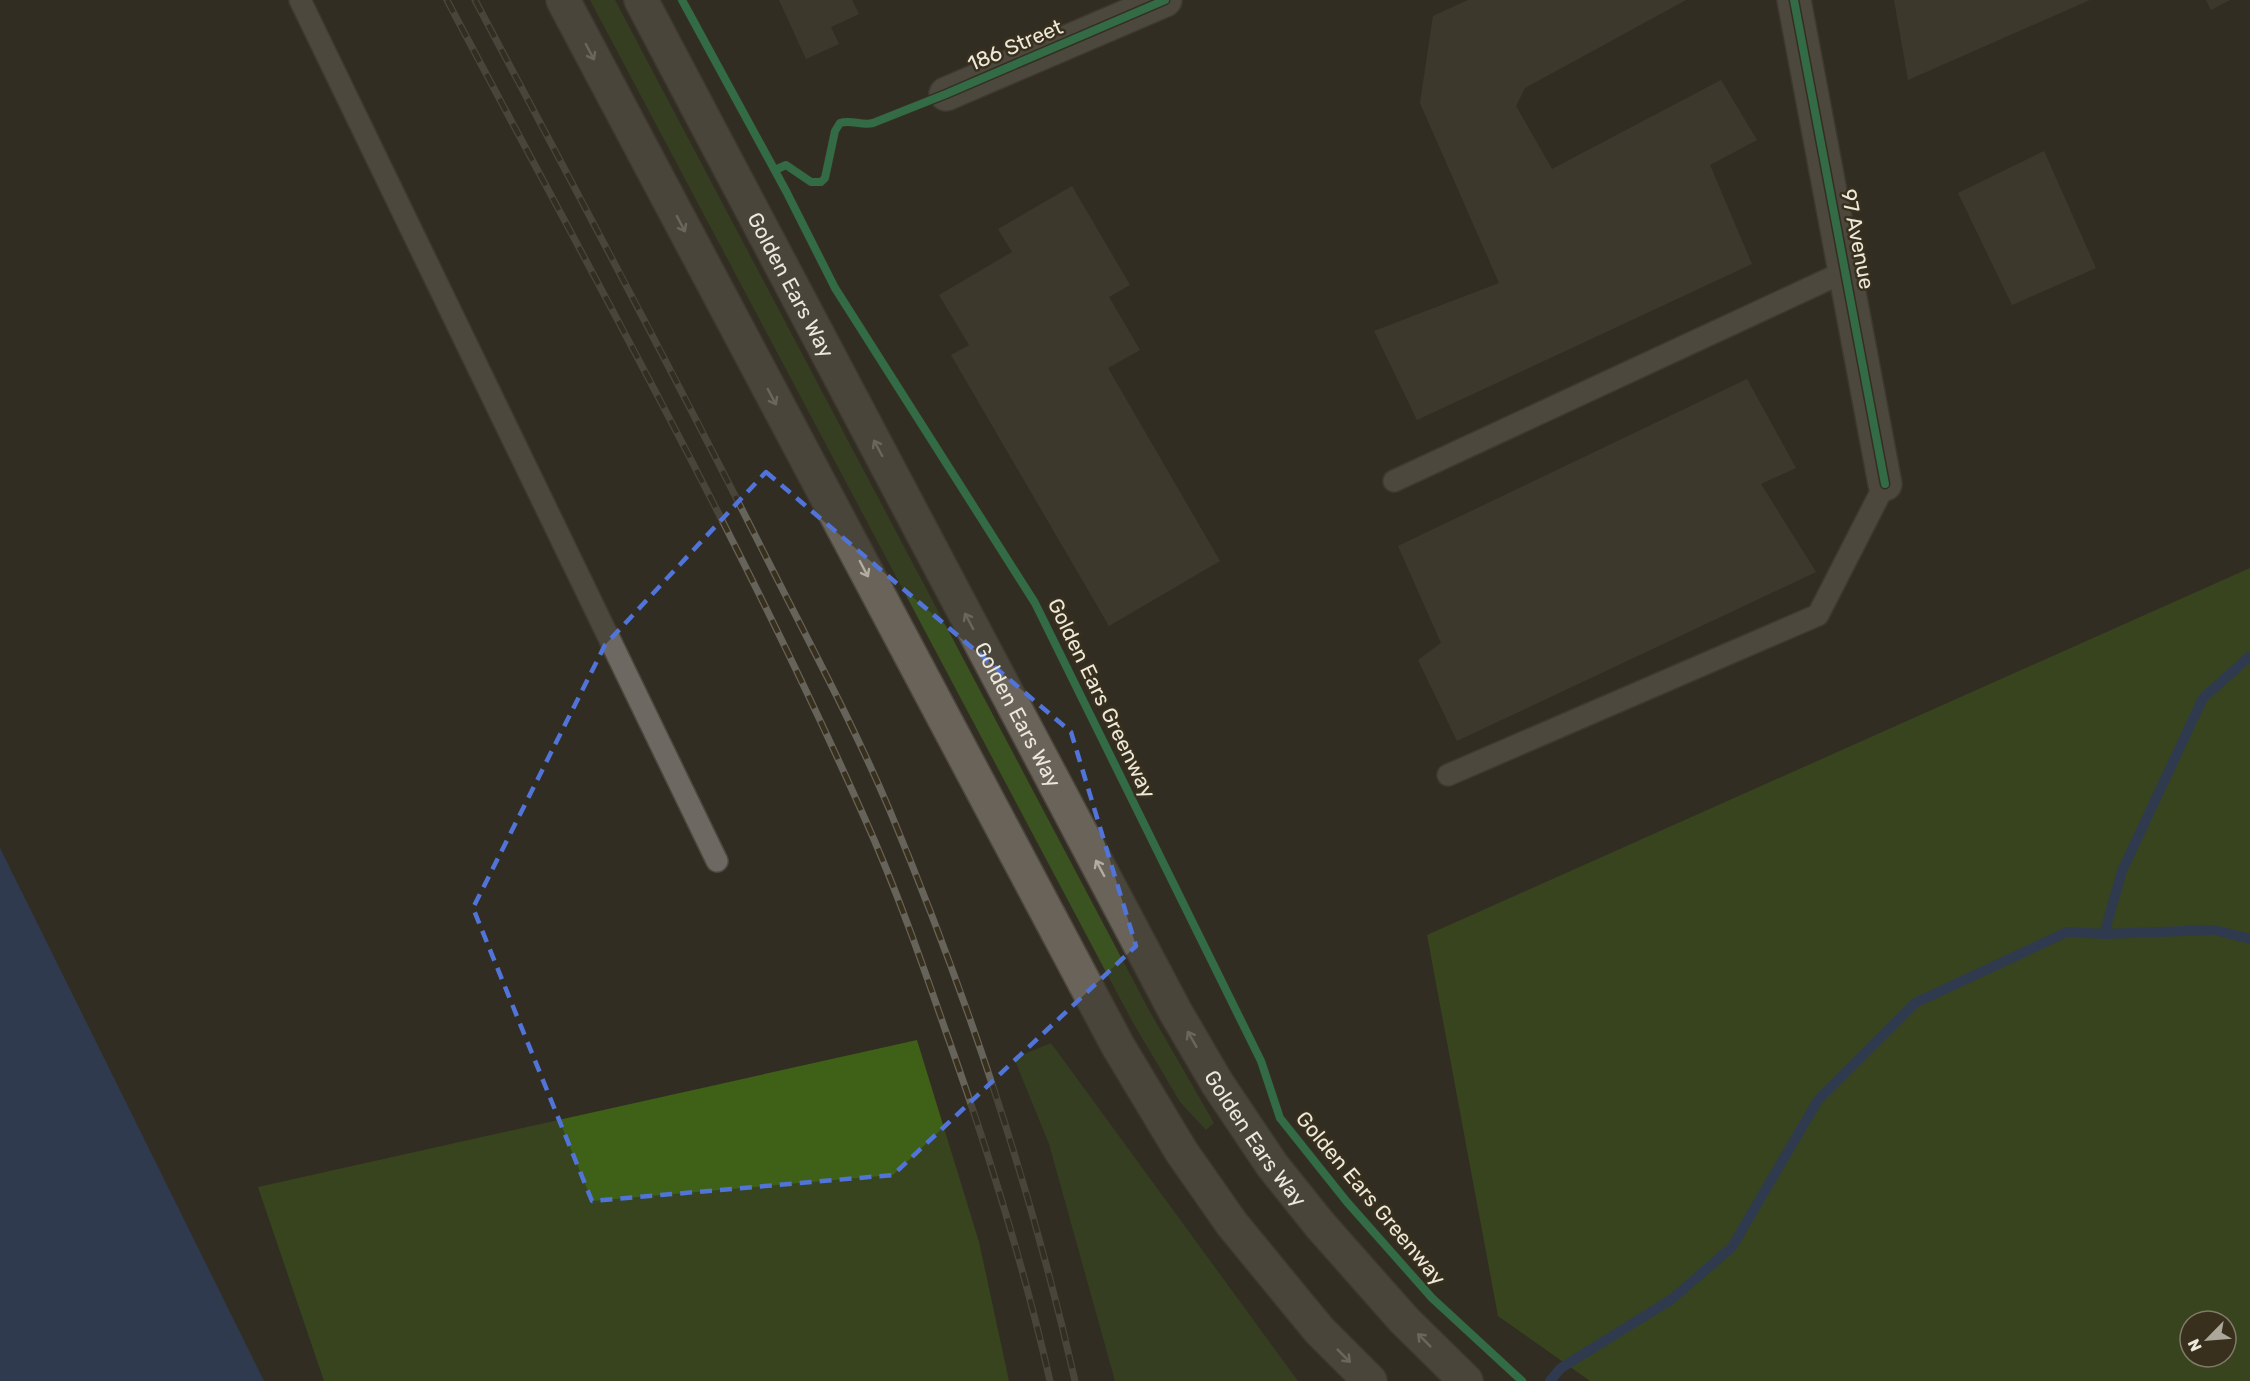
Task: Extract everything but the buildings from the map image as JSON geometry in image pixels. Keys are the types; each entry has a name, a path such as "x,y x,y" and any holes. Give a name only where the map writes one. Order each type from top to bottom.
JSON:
{"main road":[{"path":"563,0 1118,1046 1181,1151 1232,1224 1319,1330 1370,1381"},
{"name":"Golden Ears Way","path":"641,0 1175,1011 1217,1083 1272,1165 1320,1226 1404,1320 1466,1381"}],"street":[{"name":"186 Street","path":"946,94 1165,0"},
{"name":"97 Avenue","path":"1794,0 1885,484"}],"lane":[{"path":"300,0 717,861"},
{"path":"1394,481 1846,271"},
{"path":"1448,775 1818,615 1885,484"}],"highlighted area":[{"path":"766,472 1071,732 1136,946 893,1175 592,1201 473,908 605,645"}],"green space":[{"path":"590,0 615,0 1150,1012 1214,1123 1206,1130 1180,1102 1132,1021"},
{"path":"2250,568 2250,1381 1590,1381 1498,1316 1427,935"},
{"path":"917,1040 979,1242 1009,1381 324,1381 258,1187"},
{"path":"1051,1043 1298,1381 1115,1381 1049,1144 1014,1058"}],"water":[{"path":"0,848 264,1381 0,1381"}],"waterway":[{"path":"2104,934 2122,871 2203,698 2250,656"},
{"path":"1550,1381 1561,1368 1672,1299 1732,1247 1818,1100 1915,1003 2067,932 2104,934 2214,930 2250,939"}],"railway":[{"path":"447,0 716,508 865,819 908,924 976,1118 1016,1249 1050,1381"},
{"path":"475,0 725,476 844,710 890,811 945,951 995,1092 1058,1308 1075,1381"}],"cycle path":[{"name":"Golden Ears Greenway","path":"682,0 786,191 835,288 1035,603 1261,1061 1280,1118 1347,1202 1432,1298 1522,1381"},
{"path":"775,170 786,165 811,182 821,182 825,178 835,131 840,123 873,123 1165,0"},
{"path":"1794,0 1885,484"}]}
